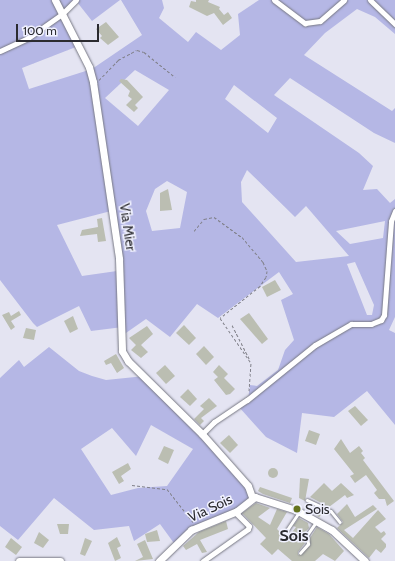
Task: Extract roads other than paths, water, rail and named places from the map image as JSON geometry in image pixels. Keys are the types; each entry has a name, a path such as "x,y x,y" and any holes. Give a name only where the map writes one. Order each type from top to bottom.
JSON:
{"street":[{"name":"Via Mier","path":"55,0 89,67 93,82 119,260 122,351 128,361 202,434 248,486 252,497"},
{"path":"0,51 28,38 62,14 76,0"},
{"path":"274,0 300,22 310,23 320,21 344,0"},
{"path":"370,0 395,24"},
{"path":"202,434 214,422 247,400 320,342 351,324 371,324 381,320 384,315 391,218 395,211"},
{"name":"Via Sois","path":"160,561 197,527 235,512 252,497 299,512 316,521 336,533 365,561"},
{"path":"203,561 249,526 235,512"},
{"path":"19,561 60,561"}],"lane":[{"path":"307,500 331,512 340,522"},
{"path":"285,533 299,512"},
{"path":"300,553 308,544 307,535 316,521"}],"place":[{"name":"Sois","path":"297,509"}],"district":[{"name":"Sois","path":"294,536"}]}
